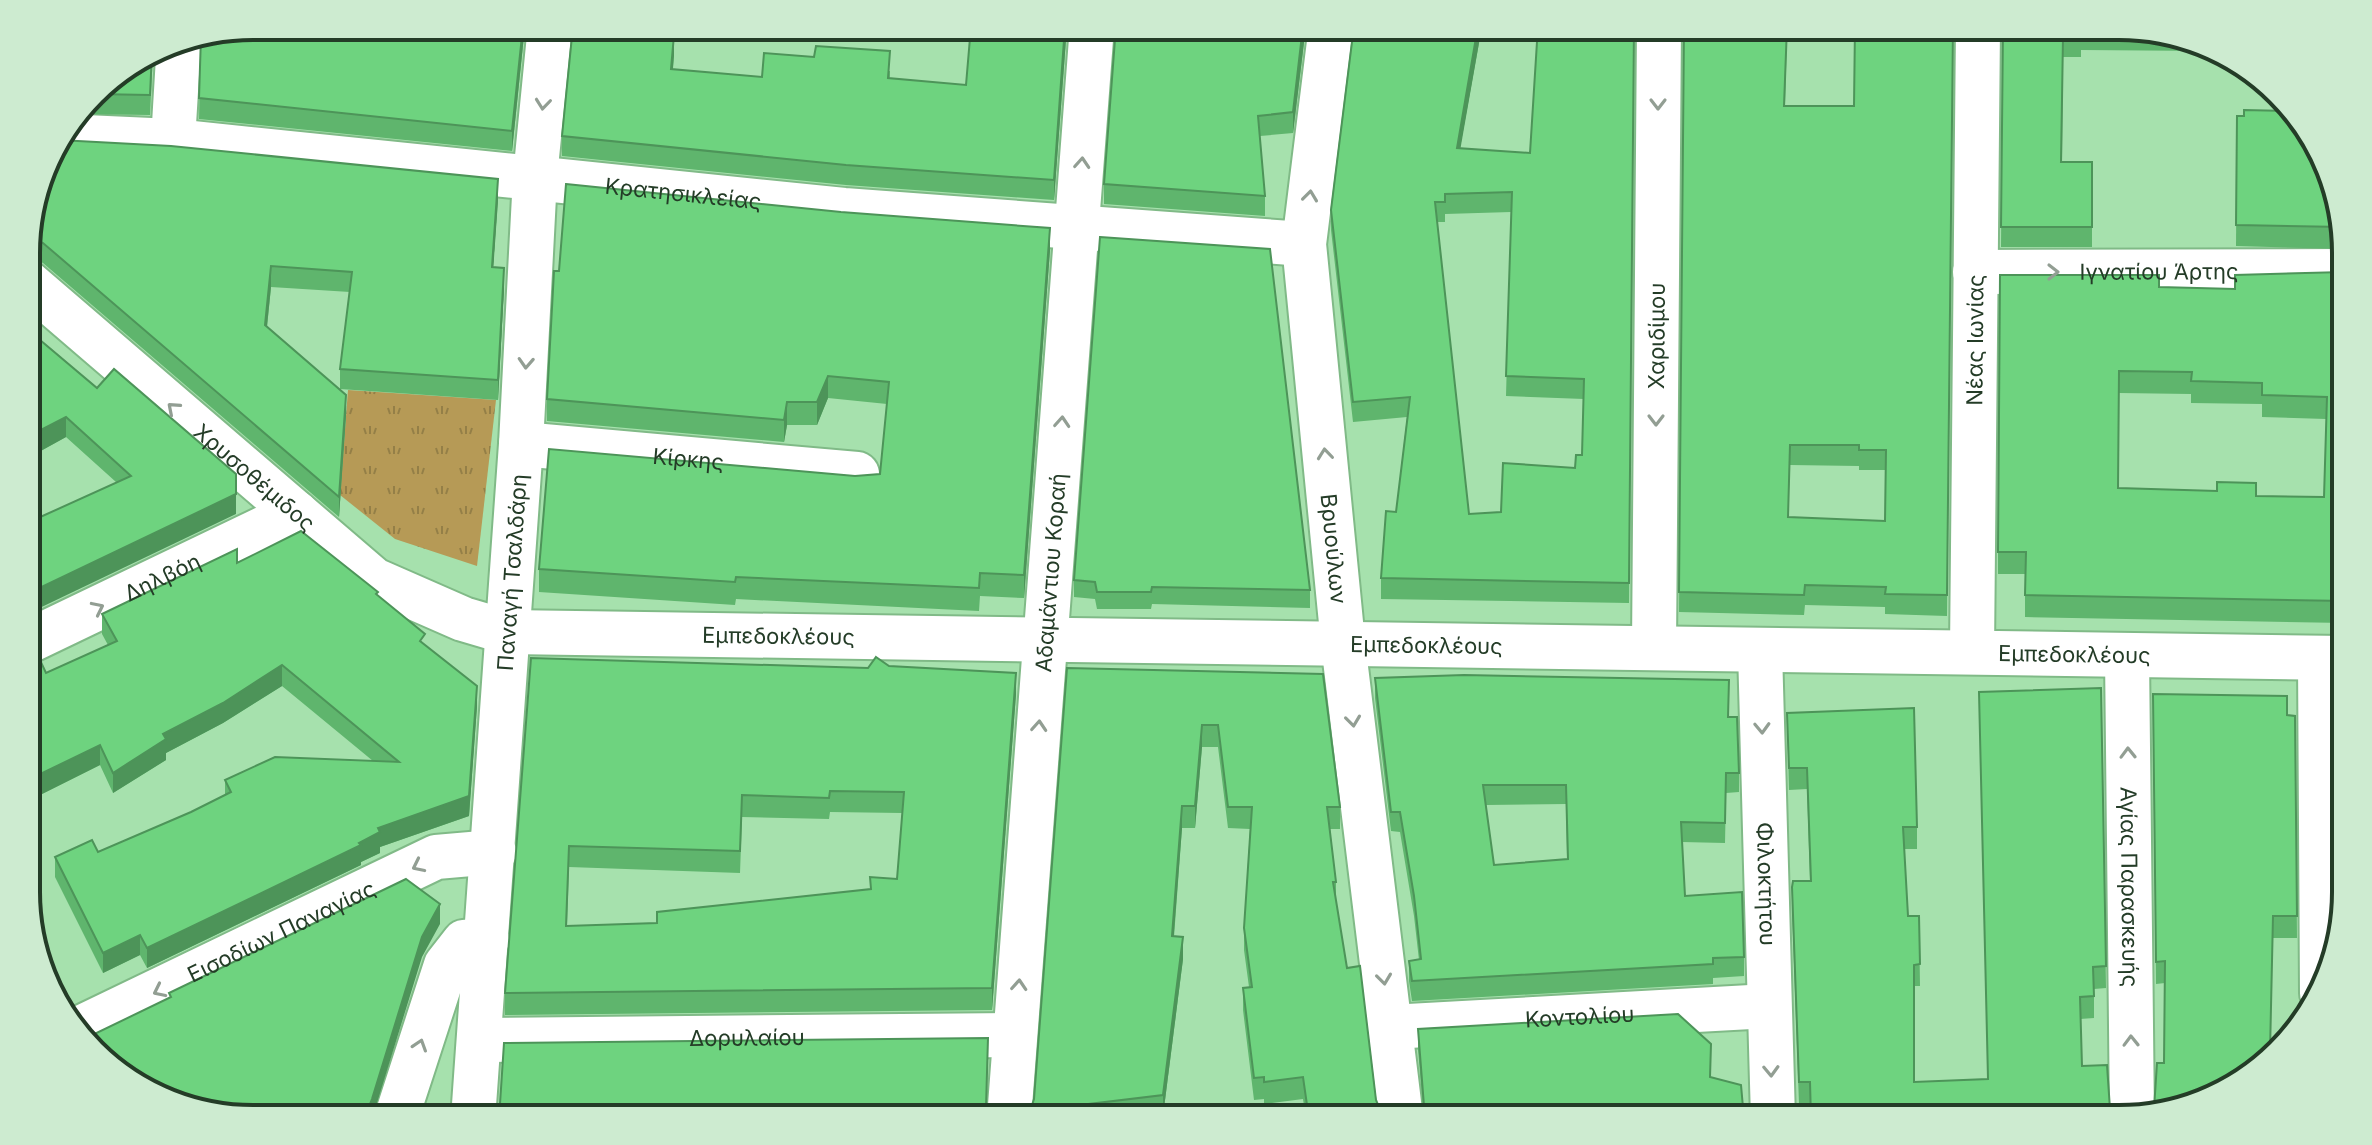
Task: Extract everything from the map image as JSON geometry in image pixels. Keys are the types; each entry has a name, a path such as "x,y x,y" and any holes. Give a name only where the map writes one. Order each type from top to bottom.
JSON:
{"street":[{"name":"Παναγή Τσαλδάρη","path":"474,1105 521,444 535,177 549,40"},
{"name":"Αδαμάντιου Κοραή","path":"1010,1105 1091,40"},
{"name":"Βρυούλων","path":"1329,40 1304,244 1343,643 1399,1105"},
{"name":"Χαριδίμου","path":"1654,648 1659,40"},
{"name":"Νέας Ιωνίας","path":"1972,652 1978,40"},
{"path":"173,141 178,53"},
{"name":"Κρατησικλείας","path":"75,137 173,141 844,210 1304,244"},
{"name":"Ιγνατίου Άρτης","path":"1975,272 2332,271"},
{"name":"Χρυσοθέμιδος","path":"40,293 374,580 463,619 507,632"},
{"name":"Κίρκης","path":"521,444 857,474"},
{"name":"Δηλβόη","path":"40,636 296,513"},
{"name":"Εμπεδοκλέους","path":"507,632 2332,658"},
{"name":"Φιλοκτήτου","path":"1760,650 1773,1105"},
{"name":"Αγίας Παρασκευής","path":"2127,655 2132,1105"},
{"path":"2323,952 2332,688"},
{"name":"Εισοδίων Παναγίας","path":"87,1025 436,857 494,852"},
{"path":"401,1105 446,965 464,942 487,940"},
{"name":"Κοντολίου","path":"1390,1027 1769,1006"},
{"name":"Δορυλαίου","path":"479,1040 1015,1035"}],"green space":[{"path":"348,390 496,400 477,566 395,539 340,495"}],"building":[{"path":"239,40 522,40 512,131 199,98 201,47 211,44"},
{"path":"572,40 674,40 671,69 762,77 764,53 814,57 816,46 890,51 888,78 966,85 970,40 1064,40 1054,180 846,165 562,136"},
{"path":"1115,40 1301,40 1293,112 1258,116 1265,196 1104,184"},
{"path":"1352,40 1476,40 1457,148 1530,153 1537,40 1634,40 1629,583 1381,578 1386,511 1396,512 1410,397 1353,402 1331,210","holes":["1512,192 1506,376 1584,379 1582,455 1576,455 1575,468 1503,463 1501,512 1469,514 1435,202 1445,202 1445,194"]},
{"path":"1684,40 1786,40 1784,106 1854,106 1855,40 1953,40 1947,595 1885,594 1886,587 1805,585 1804,595 1679,592","holes":["1790,445 1859,445 1859,450 1886,450 1885,521 1788,517"]},
{"path":"2003,40 2063,40 2061,162 2092,162 2092,227 2001,227"},
{"path":"151,66 150,95 112,94"},
{"path":"2244,110 2279,113 2296,135 2316,171 2330,227 2236,225 2237,116 2244,116"},
{"path":"73,141 171,146 498,179 492,267 504,268 498,380 340,369 352,272 271,266 265,325 346,395 339,497 40,239 47,198 56,171"},
{"path":"566,184 841,212 1050,228 1024,575 980,573 979,588 736,577 735,582 539,569 549,449 855,476 880,474 889,382 828,376 817,402 787,402 784,420 547,399 554,271 559,271"},
{"path":"1100,237 1270,249 1310,590 1152,587 1151,592 1097,592 1095,582 1074,580"},
{"path":"2332,272 2332,601 2025,595 2026,552 1998,552 2000,275 2159,275 2159,287 2235,289 2235,275","holes":["2119,371 2192,372 2191,381 2262,383 2262,395 2327,397 2324,497 2256,496 2256,483 2217,482 2217,491 2118,488"]},
{"path":"40,340 97,388 114,369 236,474 236,494 40,588 40,517 131,476 66,417 40,430"},
{"path":"301,531 378,592 376,594 425,634 420,641 477,686 469,796 378,828 380,832 359,843 361,845 147,948 140,935 103,953 55,857 92,840 98,852 191,812 231,792 225,780 275,757 399,762 282,665 223,703 163,734 166,739 113,773 100,745 40,774 40,660 46,673 117,641 102,614 237,549 237,563"},
{"path":"876,657 889,666 1016,673 992,988 505,993 531,658 868,668","holes":["830,791 904,792 897,879 870,877 871,889 657,912 657,923 566,926 569,846 740,851 742,795 829,798"]},
{"path":"1067,668 1323,674 1340,807 1327,807 1336,882 1333,882 1347,968 1360,966 1378,1105 1307,1105 1303,1077 1264,1082 1264,1077 1254,1078 1243,988 1252,987 1244,928 1252,807 1228,807 1218,725 1202,725 1195,806 1182,806 1172,936 1183,937 1163,1095 1080,1105 1032,1105"},
{"path":"1464,675 1729,680 1728,717 1737,717 1739,773 1726,773 1725,823 1681,822 1685,896 1742,892 1744,957 1713,958 1713,964 1412,981 1409,961 1421,959 1414,896 1400,812 1391,812 1375,678","holes":["1483,785 1566,785 1568,859 1494,865"]},
{"path":"2101,688 2106,966 2093,967 2094,996 2080,997 2082,1066 2107,1065 2110,1105 1811,1105 1810,1082 1799,1082 1792,887 1793,881 1811,881 1807,768 1789,768 1787,713 1914,708 1917,827 1903,827 1908,916 1919,916 1920,964 1914,965 1914,1082 1988,1079 1979,692"},
{"path":"2153,694 2287,696 2287,715 2295,716 2297,916 2273,916 2270,1041 2237,1069 2213,1083 2187,1094 2154,1102 2157,1063 2164,1063 2165,961 2156,962"},
{"path":"406,879 440,904 422,937 370,1105 253,1105 198,1098 159,1083 135,1069 95,1034 171,997 169,993"},
{"path":"1678,1014 1711,1044 1710,1077 1741,1085 1743,1105 1424,1105 1418,1029"},
{"path":"988,1038 986,1105 500,1105 504,1043"}]}
